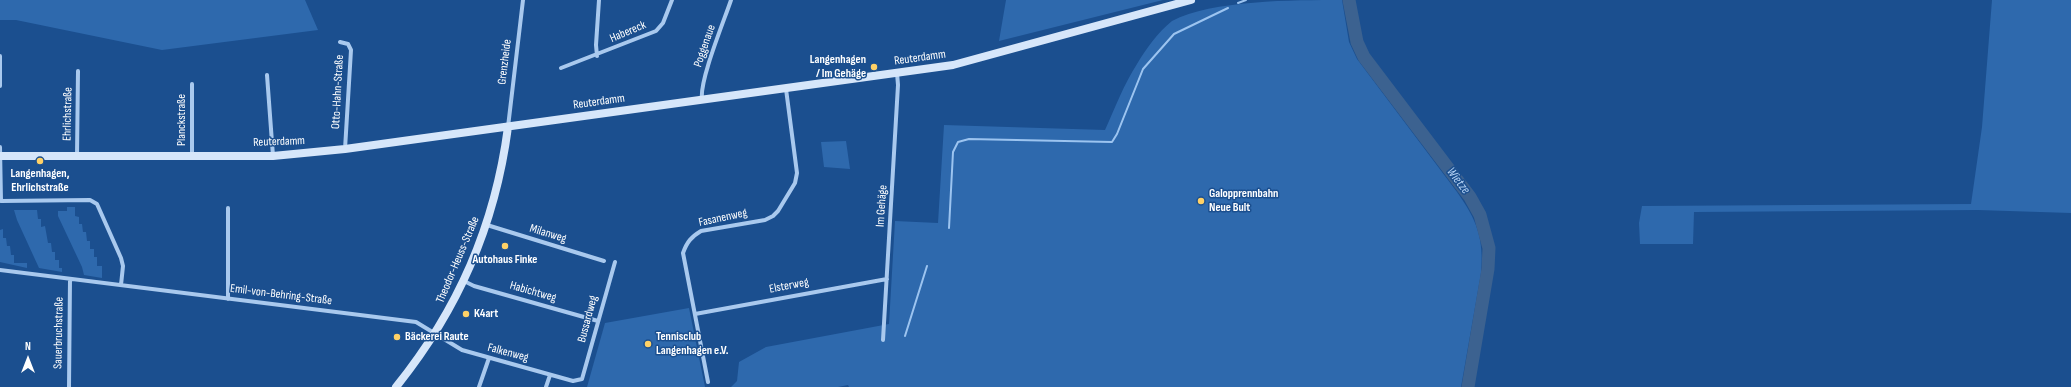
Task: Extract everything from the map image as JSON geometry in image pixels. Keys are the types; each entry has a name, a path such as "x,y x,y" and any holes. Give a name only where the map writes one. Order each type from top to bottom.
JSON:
{"street":[{"name":"Grenzheide","path":"508,127 523,0"},
{"name":"Habereck","path":"597,56 596,45 600,0"},
{"name":"Habereck","path":"561,68 597,56 656,31 663,23 672,0"},
{"name":"Poggenaue","path":"702,100 701,93 705,76 731,0"},
{"name":"Reuterdamm","path":"1,156 273,156 345,149 786,89 976,60 1192,0"},
{"name":"Otto-Hahn-Straße","path":"340,42 348,44 351,50 345,149"},
{"path":"0,56 0,86"},
{"name":"Ehrlichstraße","path":"77,156 78,71"},
{"name":"Im Gehäge","path":"883,340 894,168 898,85 897,73"},
{"path":"267,75 273,156"},
{"name":"Planckstraße","path":"192,84 192,156"},
{"name":"Fasanenweg","path":"708,382 683,255 686,243 692,236 701,232 765,220 773,216 778,211 795,183 797,172 786,89"},
{"name":"Theodor-Heuss-Straße","path":"396,387 436,333 464,281 487,225 500,181 508,127"},
{"path":"0,147 0,201 90,200 96,204 122,258 123,266 121,285"},
{"path":"228,208 228,299"},
{"name":"Milanweg","path":"487,225 604,261"},
{"name":"Bussardweg","path":"579,381 582,379 614,262"},
{"name":"Emil-von-Behring-Straße","path":"0,270 416,322 436,333"},
{"name":"Sauerbruchstraße","path":"69,387 70,279"},
{"name":"Elsterweg","path":"695,314 887,279"},
{"name":"Habichtweg","path":"464,281 474,286 598,321"},
{"name":"Falkenweg","path":"436,333 462,350 579,381"},
{"path":"479,387 489,358"},
{"path":"546,387 550,374"}],"shaded area":[{"path":"0,0 305,0 318,30 162,50 16,20 0,20"},
{"path":"1006,0 1163,0 999,41"},
{"name":"Galopprennbahn Neue Bult","path":"1342,0 1349,42 1357,59 1457,192 1470,212 1478,230 1482,261 1481,273 1461,387 849,387 848,385 838,387 731,387 737,381 739,362 766,347 889,324 895,221 938,223 944,125 1105,130 1132,72 1144,52 1162,30 1172,21 1189,14 1230,5 1277,1"},
{"path":"1992,0 2071,0 2071,213 1978,210 1694,212 1693,244 1640,244 1639,223 1642,206 1971,204 1982,127"},
{"path":"846,141 850,169 824,167 821,142"},
{"path":"67,207 75,207 75,216 79,217 79,224 82,224 83,232 86,232 87,241 90,241 90,249 94,249 94,257 97,257 97,266 102,266 102,278 84,275 82,267 58,216 58,211 67,211"},
{"path":"14,210 37,210 38,219 41,219 41,227 45,226 48,243 51,243 52,252 55,252 55,260 59,260 59,268 62,268 62,272 39,268 17,220"},
{"path":"3,229 3,238 6,238 7,246 10,246 11,255 14,255 14,263 27,263 27,268 0,262 0,230"},
{"name":"Tennisclub Langenhagen e.V.","path":"689,308 705,387 587,387 605,323"}],"waterway":[{"path":"1238,3 1246,0"},
{"name":"Wietze","path":"1349,0 1357,42 1364,57 1470,197 1480,215 1489,248 1488,269 1468,387"},
{"path":"949,228 953,152 958,142 969,139 1112,142 1117,134 1143,69 1174,34 1228,8"},
{"path":"905,336 927,266"}],"place":[{"name":"Langenhagen / Im Gehäge","path":"874,67"},
{"name":"Langenhagen, Ehrlichstraße","path":"40,161"},
{"name":"Galopprennbahn Neue Bult","path":"1201,201"},
{"name":"Autohaus Finke","path":"505,246"},
{"name":"K4art","path":"466,314"},
{"name":"Bäckerei Raute","path":"397,337"},
{"name":"Tennisclub Langenhagen e.V.","path":"648,344"}]}
